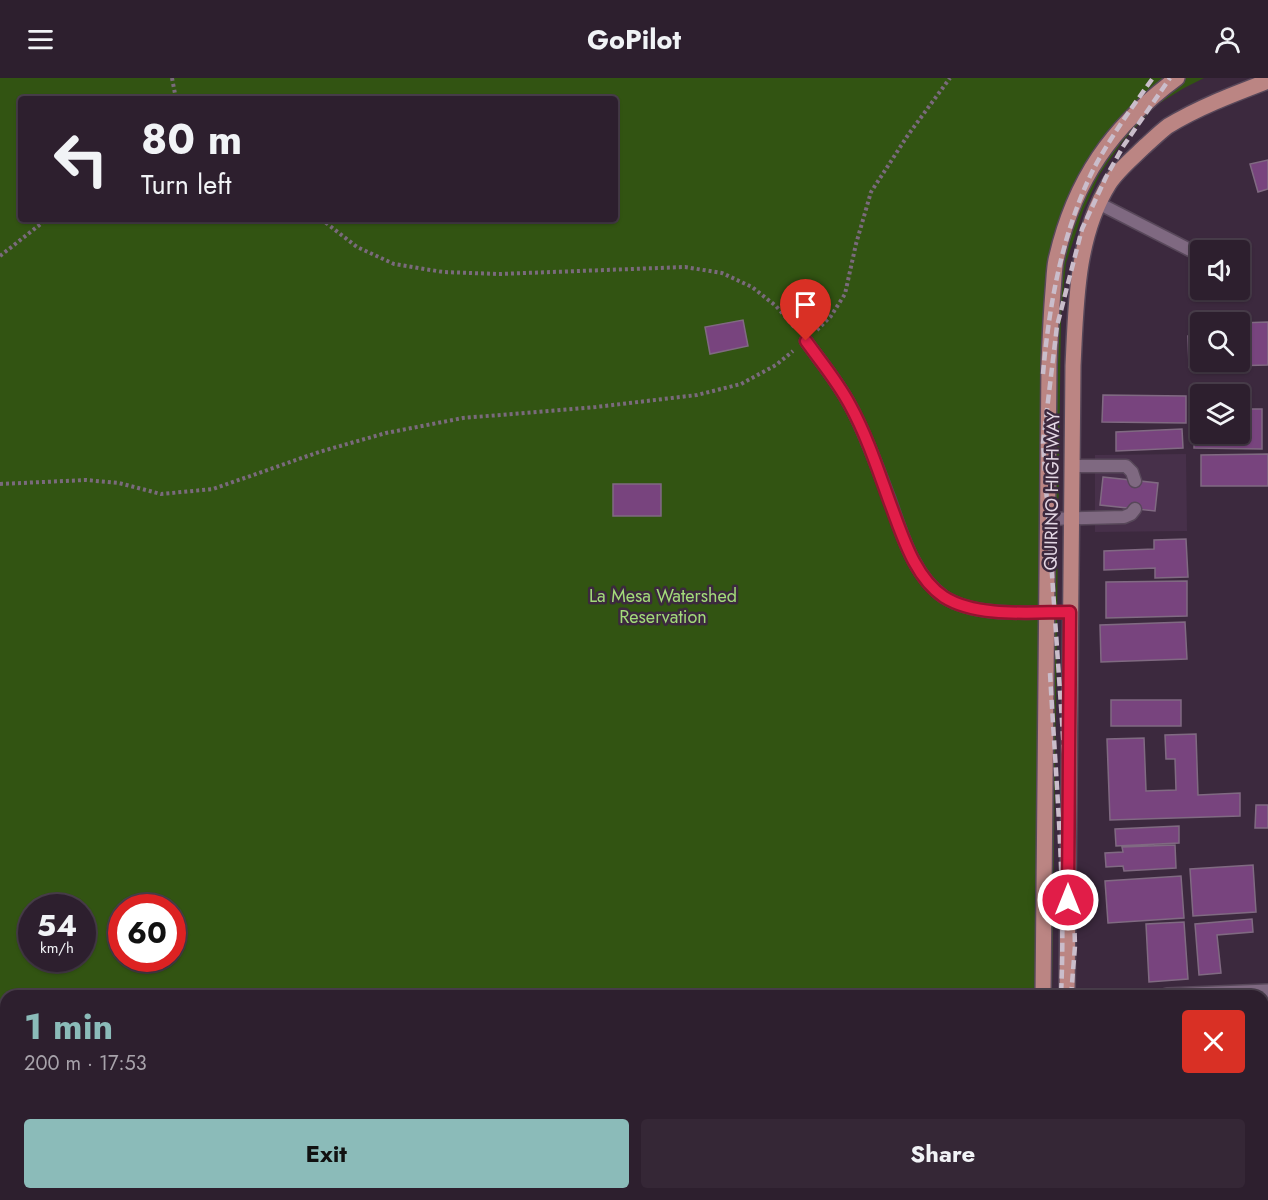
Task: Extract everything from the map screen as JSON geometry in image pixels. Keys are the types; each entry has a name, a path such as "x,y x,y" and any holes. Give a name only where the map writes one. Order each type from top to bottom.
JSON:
{"main road":[{"name":"QUIRINO HIGHWAY","path":"1042,990 1049,364 1055,261 1071,208 1089,169 1112,138 1148,99 1177,78"},
{"name":"QUIRINO HIGHWAY","path":"1067,990 1073,366 1081,266 1093,216 1110,182 1137,154 1166,128 1198,110 1268,81"}],"lane":[{"path":"1100,204 1190,250"},
{"path":"806,341 850,405 905,542 928,582 944,597 967,606 1002,611 1070,612"},
{"path":"1072,466 1126,466 1132,472 1135,481"},
{"path":"1047,519 1124,517 1135,509"}],"path":[{"path":"172,78 175,96"},
{"path":"0,484 86,480 119,483 161,494 213,489 319,452 386,433 463,418 596,407 697,395 741,384 776,365 806,341 831,316 845,294 871,192 908,135 950,78"},
{"path":"0,256 43,222"},
{"path":"325,222 357,247 394,264 443,272 499,274 685,267 722,273 752,287 776,306 806,341"}],"shaded area":[{"path":"1186,454 1187,531 1095,532 1095,455"}],"green space":[{"name":"La Mesa Watershed Reservation","path":"0,78 1204,78 1155,106 1122,142 1100,174 1083,211 1066,263 1061,315 1052,990 0,990"}],"building":[{"path":"1268,160 1268,189 1258,192 1250,164"},
{"path":"743,320 748,346 710,354 705,327"},
{"path":"1268,322 1268,365 1250,365 1250,323"},
{"path":"1188,336 1190,336 1190,367 1189,367"},
{"path":"1103,395 1186,396 1186,423 1102,422"},
{"path":"1250,409 1262,409 1262,449 1194,448 1194,444 1250,444"},
{"path":"1182,429 1183,448 1116,451 1116,432"},
{"path":"1268,454 1268,486 1201,486 1201,455"},
{"path":"1103,477 1158,483 1155,511 1100,505"},
{"path":"613,484 661,484 661,516 613,516"},
{"path":"1186,539 1188,577 1155,578 1155,568 1104,570 1104,551 1154,549 1154,540"},
{"path":"1187,581 1187,616 1106,618 1106,582"},
{"path":"1185,622 1187,659 1101,662 1100,625"},
{"path":"1111,700 1181,700 1181,726 1111,726"},
{"path":"1196,734 1198,795 1240,793 1240,816 1110,820 1107,739 1144,738 1146,791 1176,790 1175,759 1166,759 1165,735"},
{"path":"1256,805 1268,805 1268,828 1255,828"},
{"path":"1179,826 1179,843 1116,846 1115,829"},
{"path":"1175,845 1176,868 1124,871 1123,866 1106,867 1105,853 1123,852 1122,847"},
{"path":"1253,865 1256,912 1193,916 1190,869"},
{"path":"1181,876 1184,918 1108,923 1105,881"},
{"path":"1252,919 1253,932 1217,935 1221,973 1199,975 1195,924"},
{"path":"1184,922 1188,979 1149,982 1146,924"}],"railway":[{"path":"1043,374 1053,296 1065,244 1082,194 1100,158 1153,78"},
{"path":"1071,990 1075,946 1073,882 1043,443 1057,326 1082,229 1124,145 1170,78"},
{"path":"1050,673 1061,875 1061,990"}],"route":[{"path":"806,341 850,405 905,542 928,582 944,597 967,606 1013,612 1070,612 1068,900"}]}
